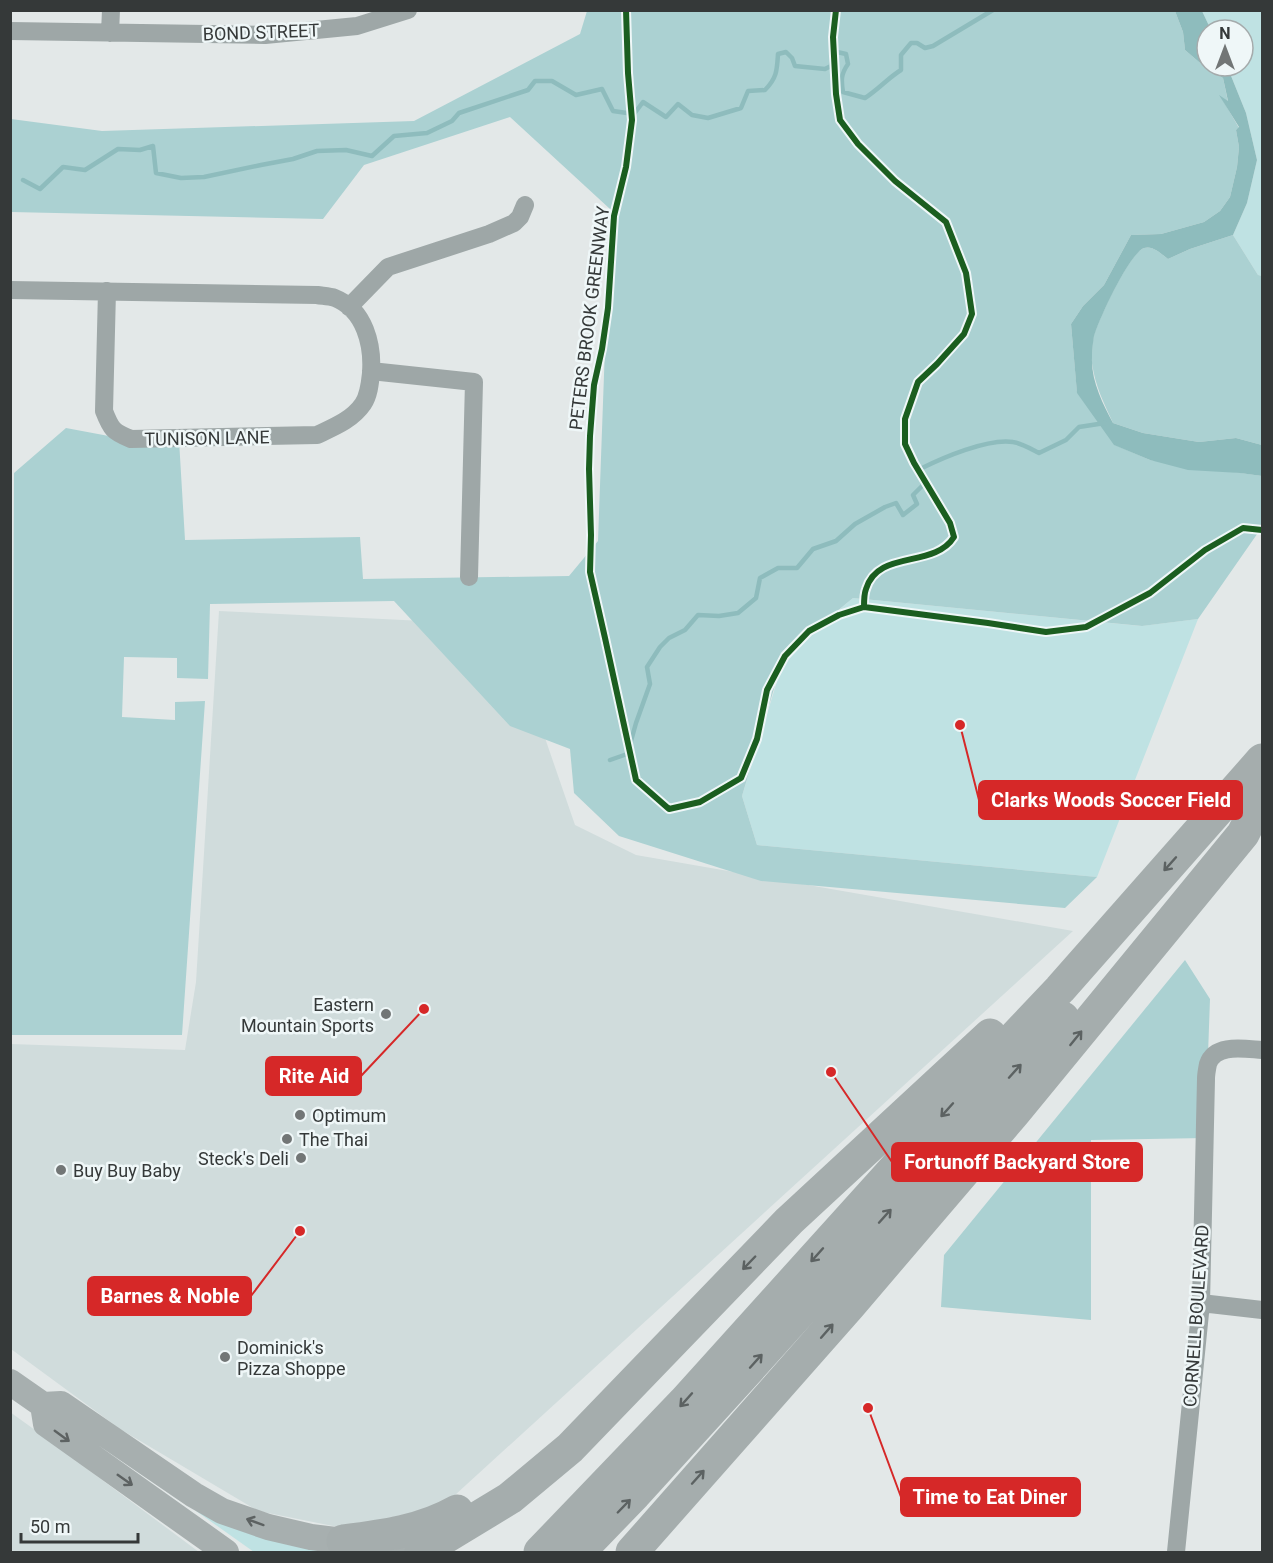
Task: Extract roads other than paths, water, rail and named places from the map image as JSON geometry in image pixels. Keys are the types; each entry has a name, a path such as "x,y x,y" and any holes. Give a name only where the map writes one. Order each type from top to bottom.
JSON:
{"highway":[{"path":"576,1543 684,1402 990,1063 1060,989 1263,760"},
{"path":"540,1552 576,1543 635,1494 1263,795"},
{"path":"632,1552 850,1305 1014,1113 1243,834 1263,795"},
{"path":"427,1552 510,1498 570,1449 789,1221 1007,1019 1071,953 1100,943"},
{"path":"343,1541 378,1537 426,1526 489,1493 564,1431 635,1365 662,1354"}],"main road":[{"path":"10,1382 43,1406 61,1404 194,1496 222,1511 268,1527 311,1538 427,1552"},
{"path":"43,1406 46,1424 226,1552"}],"street":[{"path":"110,33 111,10"},
{"name":"BOND STREET","path":"10,31 265,35 357,26 408,10"},
{"path":"10,290 317,295 336,299 349,307 388,267 489,234 514,223 525,206"},
{"name":"TUNISON LANE","path":"107,291 104,411 110,427 130,439 317,435 344,423 363,404 370,388 372,358 362,321 349,307"},
{"path":"371,371 474,382 469,577"},
{"name":"CORNELL BOULEVARD","path":"1176,1552 1201,1303 1208,1064 1212,1056 1223,1050 1235,1048 1263,1050"},
{"path":"1201,1303 1263,1310"}],"waterway":[{"path":"23,180 40,189 63,167 85,170 118,149 140,150 153,146 156,173 181,178 204,177 293,159 317,151 346,150 372,156 394,136 427,133 452,121 459,113 528,90 535,81 552,81 576,95 602,89 613,111 634,114 643,102 666,117 678,104 692,115 708,118 741,108 748,91 765,90 776,74 778,54 786,52 792,58 795,66 825,69 831,66 832,55 837,52 846,54 848,64 842,77 843,92 865,98 901,70 901,55 911,43 917,43 925,48 933,46 993,10"},
{"path":"610,760 630,753 636,723 650,684 647,667 660,647 669,638 685,630 698,615 719,616 738,613 756,598 760,578 778,568 797,568 813,549 836,541 855,524 885,507 896,503 903,515 917,504 913,495 923,485 920,469 965,450 991,443 1013,442 1039,453 1066,440 1079,427 1105,423"}],"place":[{"name":"Clarks Woods Soccer Field","path":"960,725"},
{"name":"Rite Aid","path":"424,1009"},
{"name":"Eastern Mountain Sports","path":"386,1014"},
{"name":"Fortunoff Backyard Store","path":"831,1072"},
{"name":"Optimum","path":"300,1115"},
{"name":"The Thai","path":"287,1139"},
{"name":"Steck's Deli","path":"301,1158"},
{"name":"Buy Buy Baby","path":"61,1170"},
{"name":"Barnes & Noble","path":"300,1231"},
{"name":"Dominick's Pizza Shoppe","path":"225,1357"},
{"name":"Time to Eat Diner","path":"868,1408"}]}
